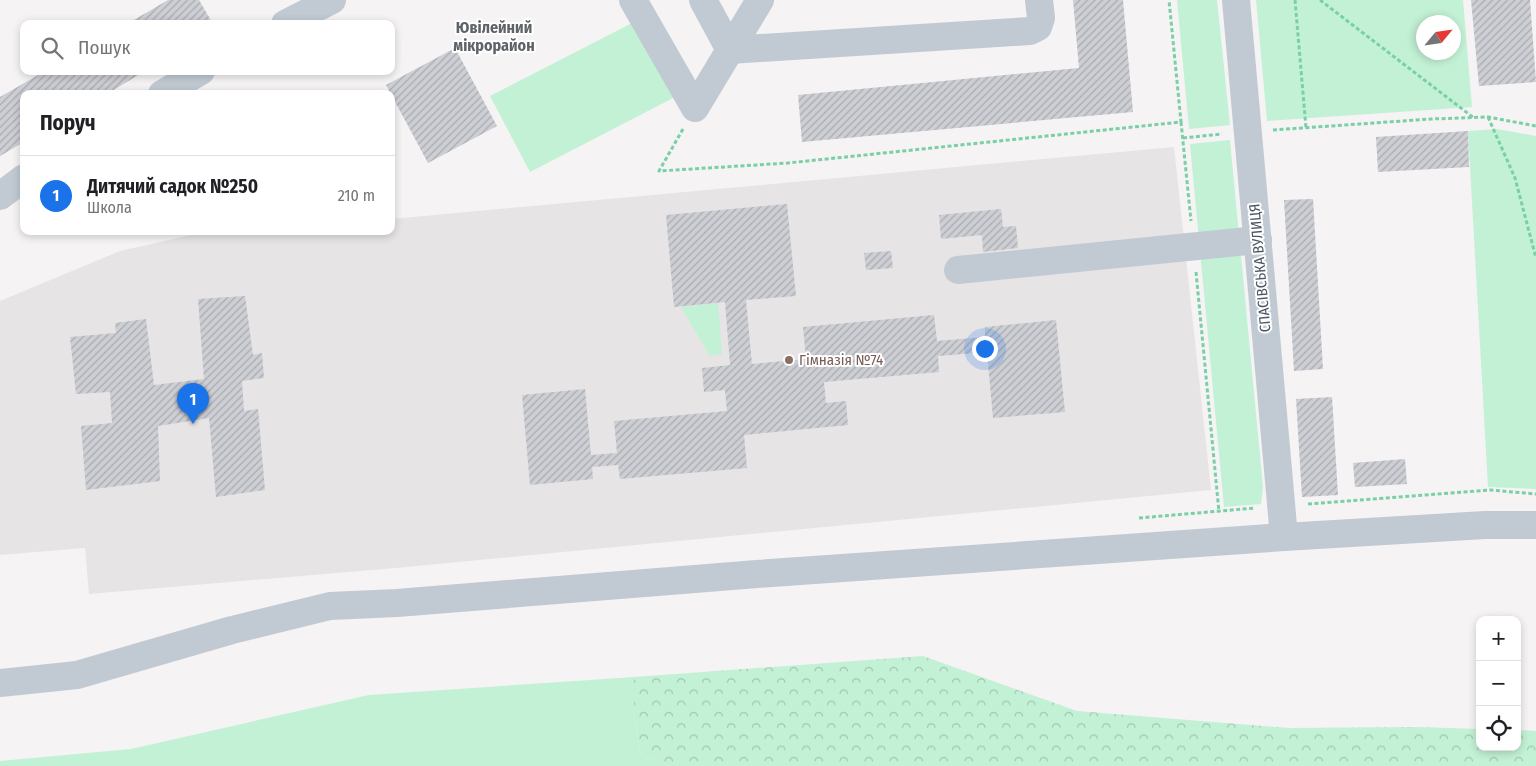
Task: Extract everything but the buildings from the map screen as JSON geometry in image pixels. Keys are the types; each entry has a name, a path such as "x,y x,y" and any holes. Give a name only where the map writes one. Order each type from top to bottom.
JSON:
{"street":[{"path":"293,20 332,0"},
{"path":"633,0 695,108 760,0"},
{"path":"703,0 730,50"},
{"path":"730,50 1030,31 1038,27 1041,18 1039,0"},
{"name":"СПАСІВСЬКА ВУЛИЦЯ","path":"1236,0 1284,537"},
{"path":"169,90 193,75"},
{"path":"0,196 20,181"},
{"path":"958,270 1258,240"},
{"path":"0,683 77,675 232,630 330,606 397,603 767,573 1284,537 1485,525 1536,525"}],"path":[{"path":"1169,0 1222,542"},
{"path":"1295,0 1306,128"},
{"path":"1320,0 1474,118"},
{"path":"695,108 659,171 788,163 1181,122"},
{"path":"1183,138 1431,119 1488,117 1536,126"},
{"path":"1488,117 1515,178 1536,258"},
{"path":"1219,511 1490,490 1536,494"}],"shaded area":[{"name":"Гімназія №74","path":"1174,147 1211,490 396,568 89,594 85,548 0,555 0,301 120,251 191,235 395,235 395,219"}],"green space":[{"path":"1177,0 1217,0 1230,125 1189,129"},
{"path":"1256,0 1463,0 1472,107 1267,121"},
{"path":"638,20 677,96 530,172 490,96"},
{"path":"1497,129 1536,136 1536,489 1488,487 1468,131"},
{"path":"1230,140 1263,487 1261,504 1224,507 1190,144"},
{"path":"718,303 722,354 710,356 681,307"},
{"path":"923,656 1077,711 1288,728 1417,727 1476,729 1476,751 1521,751 1521,730 1536,731 1536,766 670,766 641,755 634,713 634,677"},
{"path":"634,677 634,713 641,755 670,766 0,766 0,761 131,749 369,695"}],"place":[{"name":"Гімназія №74","path":"789,360"},
{"name":"Дитячий садок №250","path":"193,424"}],"district":[{"name":"Ювілейний мікрорайон","path":"494,36"}]}
